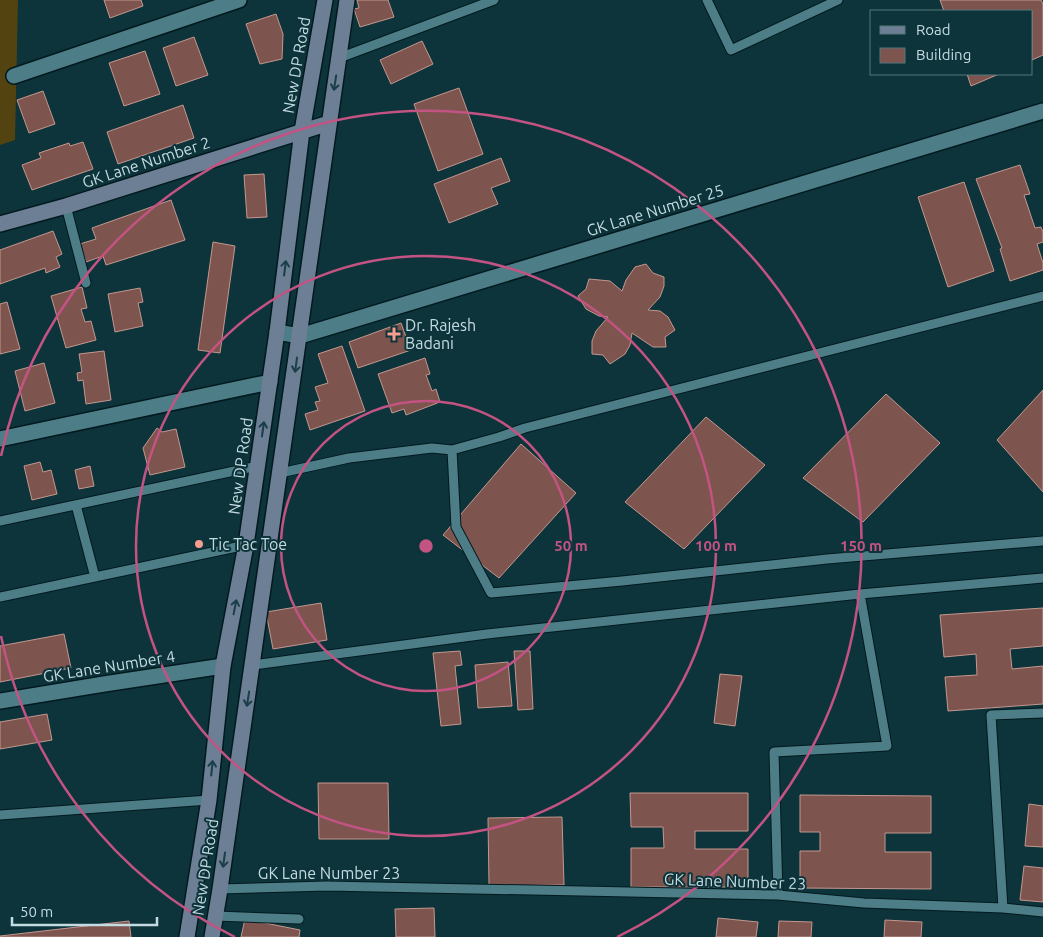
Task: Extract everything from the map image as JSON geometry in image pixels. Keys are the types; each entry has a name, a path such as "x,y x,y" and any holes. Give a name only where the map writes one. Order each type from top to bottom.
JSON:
{"main road":[{"name":"New DP Road","path":"187,937 209,800 223,666 246,545 277,332 302,131 325,0"},
{"name":"New DP Road","path":"212,937 293,386 346,0"},
{"name":"GK Lane Number 2","path":"0,224 66,206 329,123"},
{"path":"270,382 293,386"}],"street":[{"path":"14,76 239,0"},
{"name":"GK Lane Number 25","path":"277,332 300,336 1043,112"},
{"path":"0,439 270,382"},
{"name":"GK Lane Number 4","path":"0,701 223,666"}],"lane":[{"path":"339,58 494,0"},
{"path":"707,0 731,50 838,0"},
{"path":"66,206 86,283"},
{"path":"280,473 349,458 432,448 452,450 535,425 1043,296"},
{"path":"452,450 456,527 490,594 622,582 828,559 1043,541"},
{"path":"0,521 258,466"},
{"path":"76,505 95,577"},
{"path":"0,597 246,545"},
{"path":"252,666 487,634 860,594 1043,578"},
{"path":"778,896 774,752 887,746 860,594"},
{"path":"1003,908 991,715 1043,713"},
{"path":"0,815 209,800"},
{"name":"GK Lane Number 23","path":"220,889 327,886 778,896 864,903 1003,908 1043,912"},
{"path":"215,916 299,919"}],"shaded area":[{"path":"0,0 18,0 15,140 0,145"}],"building":[{"path":"104,0 141,0 143,6 110,18"},
{"path":"357,0 388,0 394,17 360,27 354,9 359,8"},
{"path":"940,0 1041,0 1043,4 1043,55 1033,60 1033,10 944,10"},
{"path":"276,14 283,34 282,59 260,64 246,24"},
{"path":"194,37 208,75 176,86 163,48"},
{"path":"422,41 433,64 391,84 380,60"},
{"path":"145,51 160,94 124,106 109,63"},
{"path":"967,75 997,75 971,86"},
{"path":"459,88 483,154 438,171 414,104"},
{"path":"43,91 55,124 29,133 17,100"},
{"path":"183,105 194,138 118,164 107,132"},
{"path":"83,142 93,169 32,190 22,165 41,158 39,153 69,143 70,146"},
{"path":"501,158 510,181 491,188 498,204 449,223 434,184"},
{"path":"1020,165 1030,194 1024,195 1035,228 1041,227 1043,232 1043,242 1037,244 1043,263 1043,270 1010,281 1000,249 1002,248 976,179"},
{"path":"264,174 267,217 247,218 244,175"},
{"path":"964,182 994,271 948,287 918,197"},
{"path":"171,200 185,240 106,265 103,256 86,262 80,244 96,239 92,228"},
{"path":"53,231 62,254 56,257 60,267 46,273 45,268 0,284 0,250"},
{"path":"213,242 235,246 220,353 198,350"},
{"path":"646,264 653,273 664,277 664,286 660,297 648,310 660,311 668,317 675,330 665,337 666,347 653,347 632,333 630,345 625,354 610,364 603,355 592,354 592,341 596,331 608,317 599,316 586,309 578,296 586,289 589,279 610,281 622,291 626,280 635,267"},
{"path":"82,287 87,308 81,309 85,322 91,321 96,340 66,348 51,296"},
{"path":"140,288 143,302 138,303 143,326 115,332 108,294"},
{"path":"7,302 20,349 0,354 0,304"},
{"path":"401,323 411,350 358,368 349,342"},
{"path":"342,346 365,411 310,430 305,414 318,410 315,402 320,401 315,387 328,383 318,354"},
{"path":"104,351 111,400 86,404 83,380 78,381 77,373 82,372 79,354"},
{"path":"425,358 430,374 426,375 432,391 436,389 440,402 406,415 404,409 392,413 378,374"},
{"path":"44,363 55,403 25,411 15,371"},
{"path":"1043,390 1043,492 997,440"},
{"path":"886,394 940,443 863,522 803,478"},
{"path":"706,417 765,465 684,549 625,502"},
{"path":"157,428 162,432 176,429 185,467 150,475 143,448"},
{"path":"521,444 576,493 499,578 443,535"},
{"path":"40,462 43,472 51,470 57,494 32,500 24,466"},
{"path":"90,466 94,486 79,489 75,470"},
{"path":"321,603 327,640 273,649 266,612"},
{"path":"1043,608 1043,646 1010,649 1012,669 1043,666 1043,704 948,711 945,677 977,675 976,654 944,657 940,615"},
{"path":"64,634 71,668 0,682 0,646"},
{"path":"460,651 462,665 455,666 461,724 441,726 433,653"},
{"path":"514,651 530,651 533,709 518,710"},
{"path":"508,662 512,706 478,708 475,665"},
{"path":"720,674 742,676 735,726 714,723"},
{"path":"47,714 52,740 0,749 0,722"},
{"path":"318,783 388,783 389,839 319,839"},
{"path":"630,793 748,793 748,831 695,831 695,849 748,849 748,887 631,887 631,848 664,848 663,827 631,827"},
{"path":"800,795 931,796 931,833 885,833 885,852 931,852 931,889 800,888 800,851 820,851 820,832 800,832"},
{"path":"1029,804 1043,806 1043,847 1025,846"},
{"path":"562,817 564,885 489,886 488,818"},
{"path":"1024,866 1043,868 1043,902 1020,900"},
{"path":"434,908 435,937 396,937 395,909"},
{"path":"718,918 758,922 756,937 716,937"},
{"path":"245,919 300,930 299,937 241,937"},
{"path":"885,920 922,922 921,937 884,937"},
{"path":"129,921 131,937 0,937 0,936"},
{"path":"779,921 812,922 811,937 778,937"}],"place":[{"name":"Dr. Rajesh Badani","path":"394,334"},
{"name":"Tic Tac Toe","path":"199,544"}]}
